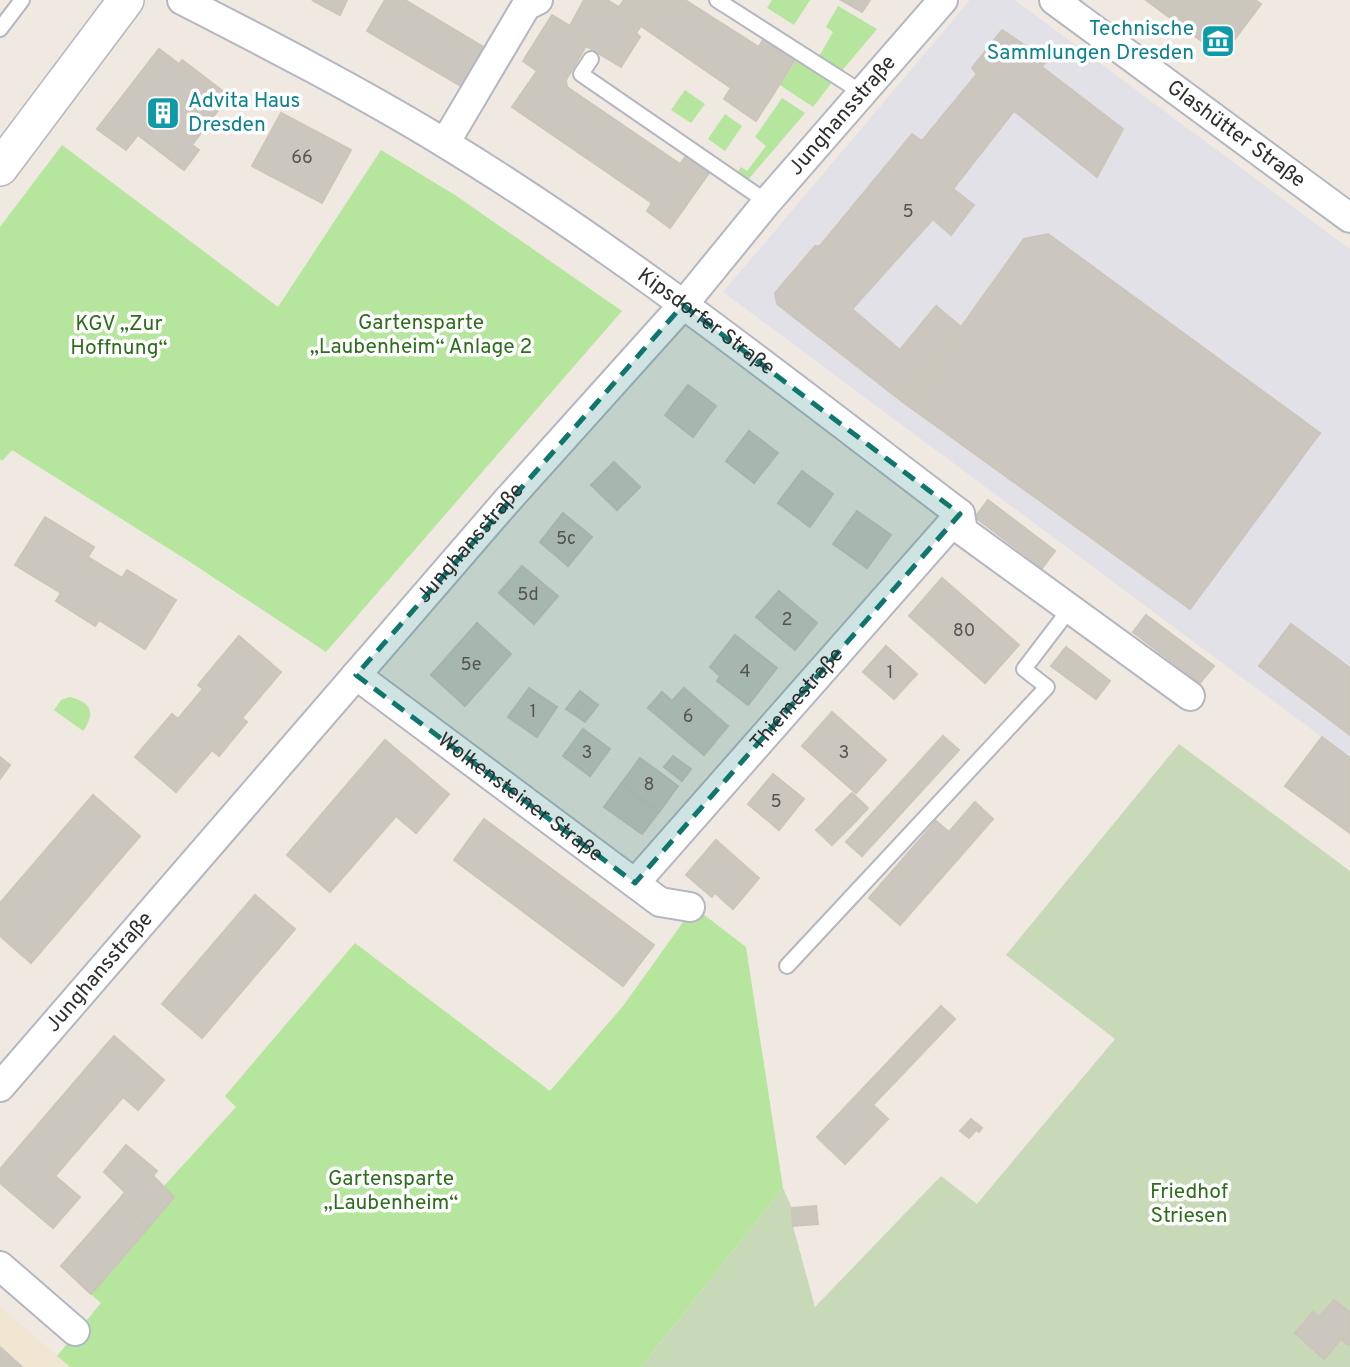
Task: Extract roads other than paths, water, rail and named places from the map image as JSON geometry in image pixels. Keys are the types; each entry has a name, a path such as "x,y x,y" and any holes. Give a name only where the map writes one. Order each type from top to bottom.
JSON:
{"street":[{"path":"0,168 126,0"},
{"name":"Kipsdorfer Straße","path":"182,0 444,143 558,217 683,304 960,514 963,531 1190,696"},
{"path":"444,143 526,6 538,0"},
{"name":"Junghansstraße","path":"0,1087 505,503 683,304 861,92 943,0"},
{"name":"Glashütter Straße","path":"1054,0 1350,218"},
{"name":"Thiemestraße","path":"635,883 960,514"},
{"name":"Wolkensteiner Straße","path":"356,675 660,902 690,907"},
{"path":"0,1266 75,1331"}],"lane":[{"path":"0,29 22,0"},
{"path":"718,0 861,92"},
{"path":"591,59 581,74 767,202"},
{"path":"787,965 1047,687 1024,668 1069,610"}],"place":[{"name":"Technische Sammlungen Dresden","path":"1218,41"},
{"name":"Advita Haus Dresden","path":"163,113"}],"park label":[{"name":"Gartensparte „Laubenheim“ Anlage 2","path":"421,335"},
{"name":"KGV „Zur Hoffnung“","path":"119,336"},
{"name":"Gartensparte „Laubenheim“","path":"391,1191"},
{"name":"Friedhof Striesen","path":"1189,1204"}]}
